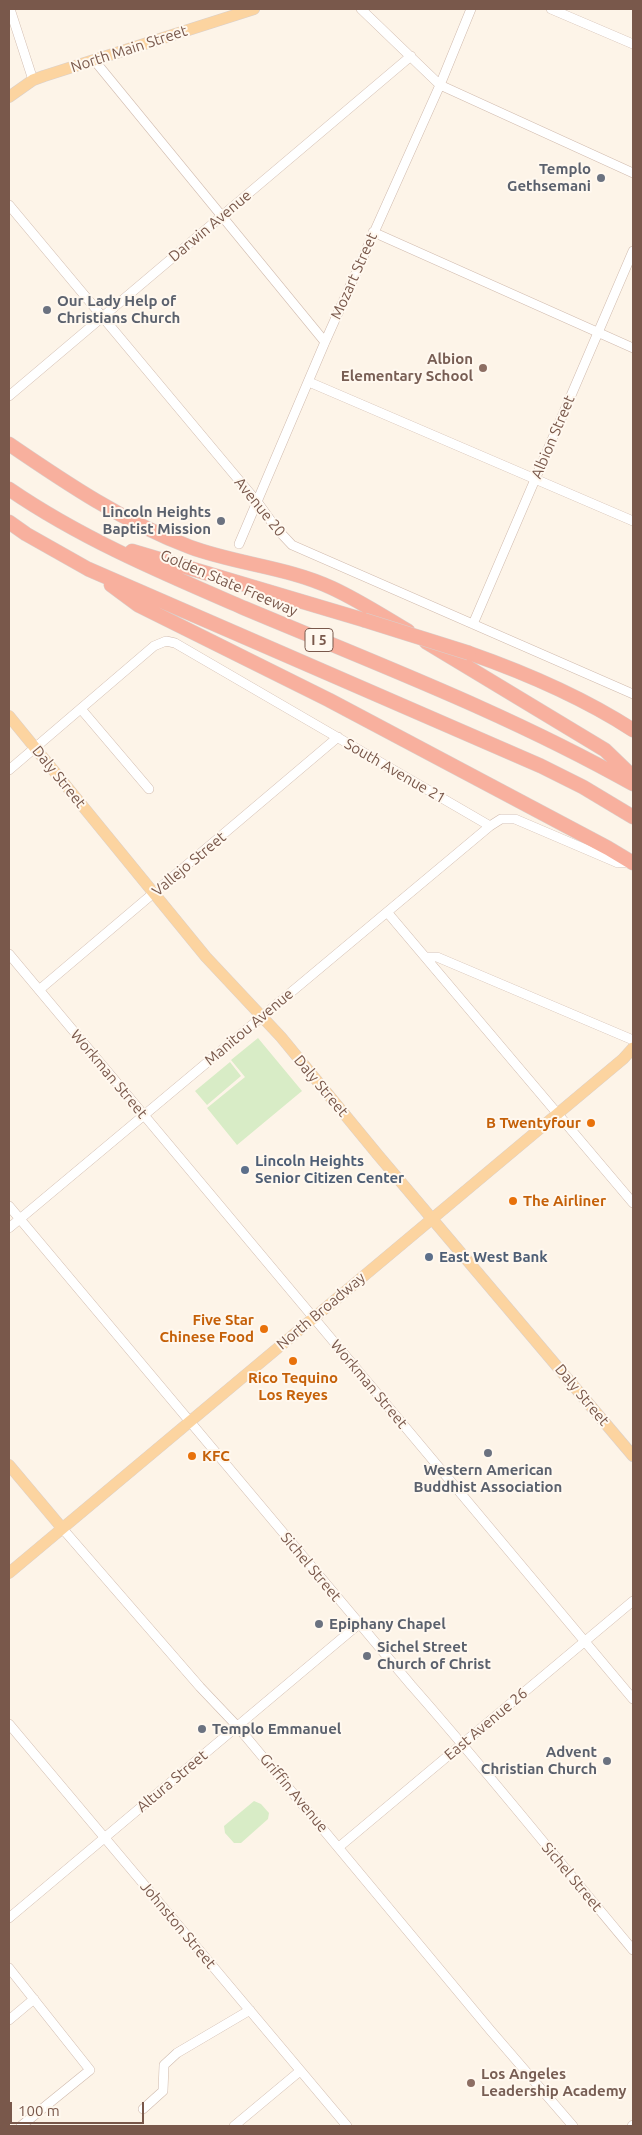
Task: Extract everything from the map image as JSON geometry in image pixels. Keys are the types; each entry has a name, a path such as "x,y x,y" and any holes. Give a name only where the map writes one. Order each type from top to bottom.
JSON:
{"highway":[{"path":"9,444 77,491 143,527 191,547 291,574 339,592 605,750 633,778"},
{"name":"Golden State Freeway","path":"9,489 41,511 104,545 166,574 525,727 633,785"},
{"name":"I 5","path":"9,522 88,569 540,766 583,787 633,817"},
{"path":"104,545 137,552 275,595 364,620 517,670 566,692 633,730"},
{"path":"88,569 138,605 338,705 633,863"}],"main road":[{"name":"North Main Street","path":"9,97 33,80 254,9"},
{"name":"Daly Street","path":"9,716 206,957 262,1015 633,1456"},
{"name":"North Broadway","path":"9,1573 557,1114 633,1048"},
{"name":"Griffin Avenue","path":"9,1465 62,1528"}],"street":[{"path":"10,9 33,80"},
{"path":"361,9 440,85 633,173"},
{"name":"Mozart Street","path":"239,544 325,342 440,85 471,9"},
{"path":"551,9 633,44"},
{"name":"Darwin Avenue","path":"9,396 411,56"},
{"path":"94,60 325,342"},
{"name":"Avenue 20","path":"9,205 292,545 633,694"},
{"path":"374,232 633,348"},
{"name":"Albion Street","path":"473,624 633,251"},
{"path":"309,382 633,521"},
{"name":"South Avenue 21","path":"81,709 156,645 166,641 175,643 490,826"},
{"path":"9,770 81,709 149,789"},
{"name":"Vallejo Street","path":"39,990 338,737"},
{"path":"490,826 501,819 515,819 618,863 633,863"},
{"name":"Manitou Avenue","path":"9,1228 490,826"},
{"path":"388,912 633,1204"},
{"name":"Workman Street","path":"9,954 633,1699"},
{"path":"426,957 437,957 633,1040"},
{"name":"Sichel Street","path":"9,1206 359,1624 463,1744 512,1806 633,1950"},
{"name":"Griffin Avenue","path":"62,1528 200,1687 237,1726 491,2031 573,2126"},
{"name":"East Avenue 26","path":"338,1847 633,1601"},
{"name":"Altura Street","path":"9,1918 359,1624"},
{"name":"Johnston Street","path":"9,1724 347,2126"},
{"path":"9,1968 90,2070 21,2126"},
{"path":"9,2020 34,1999"},
{"path":"143,2109 164,2092 164,2065 197,2041 250,2010"},
{"path":"234,2126 300,2070"}],"green space":[{"path":"258,1038 302,1091 237,1145 207,1108 245,1077 231,1060"},
{"path":"230,1062 241,1076 207,1105 195,1091"},
{"path":"254,1801 261,1804 269,1813 268,1819 241,1843 234,1843 225,1833 224,1826"}],"place":[{"name":"Templo Gethsemani","path":"601,178"},
{"name":"Our Lady Help of Christians Church","path":"47,310"},
{"name":"Albion Elementary School","path":"483,368"},
{"name":"Lincoln Heights Baptist Mission","path":"221,521"},
{"name":"B Twentyfour","path":"591,1123"},
{"name":"Lincoln Heights Senior Citizen Center","path":"245,1170"},
{"name":"The Airliner","path":"513,1201"},
{"name":"East West Bank","path":"429,1257"},
{"name":"Five Star Chinese Food","path":"264,1329"},
{"name":"Rico Tequino Los Reyes","path":"293,1361"},
{"name":"Western American Buddhist Association","path":"488,1453"},
{"name":"KFC","path":"192,1456"},
{"name":"Epiphany Chapel","path":"319,1624"},
{"name":"Sichel Street Church of Christ","path":"367,1656"},
{"name":"Templo Emmanuel","path":"202,1729"},
{"name":"Advent Christian Church","path":"607,1761"},
{"name":"Los Angeles Leadership Academy","path":"471,2083"}]}
